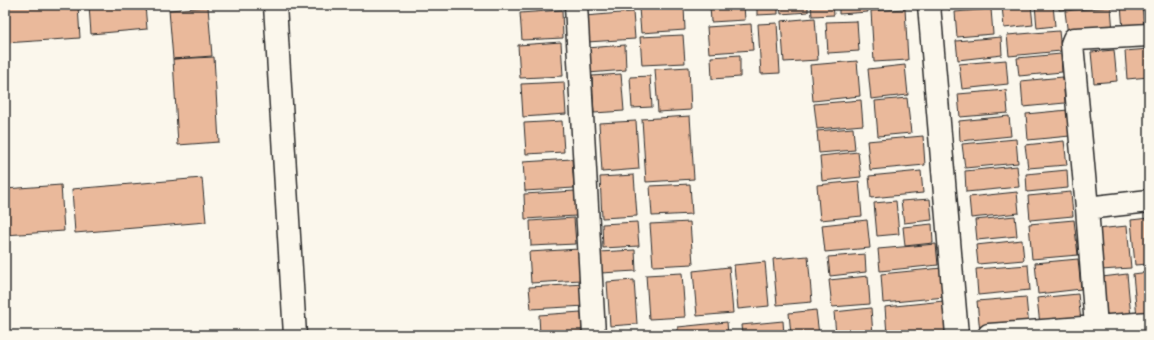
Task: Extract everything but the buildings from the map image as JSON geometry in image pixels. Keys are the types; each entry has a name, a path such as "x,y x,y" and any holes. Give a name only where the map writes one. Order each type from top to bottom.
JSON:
{"street":[{"path":"275,5 295,335"},
{"path":"576,5 594,335"},
{"path":"929,5 958,335"},
{"path":"1096,327 1072,42 1074,39 1149,35"},
{"path":"1087,208 1149,201"},
{"path":"989,335 1149,323"}]}
